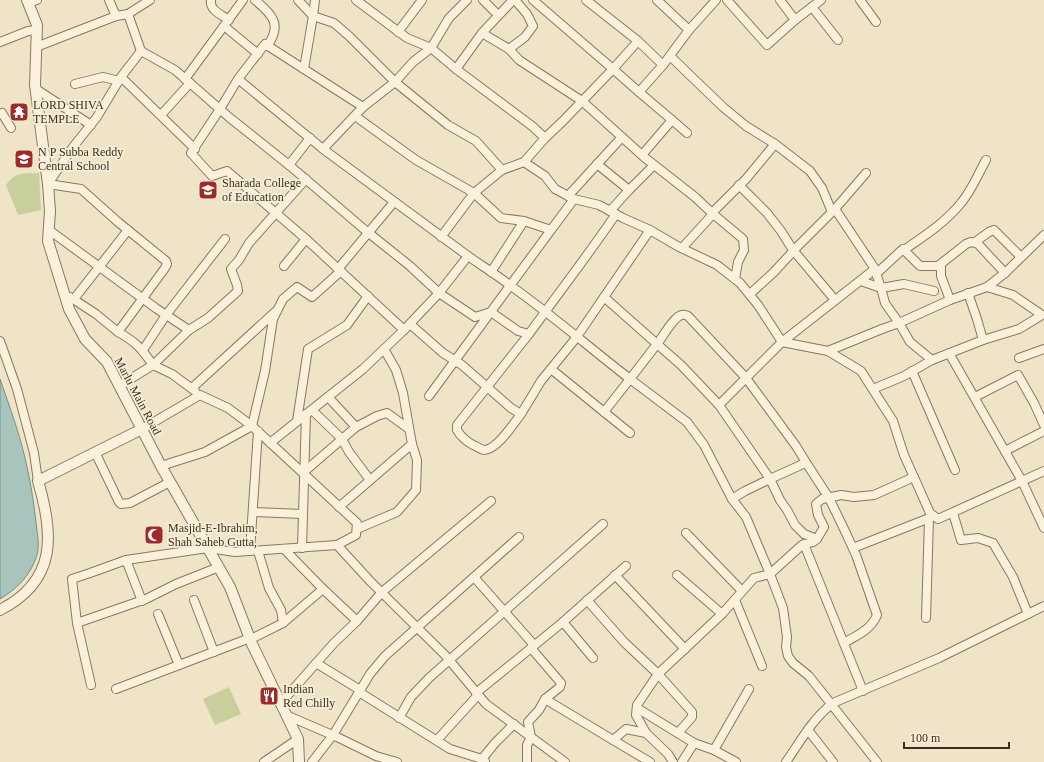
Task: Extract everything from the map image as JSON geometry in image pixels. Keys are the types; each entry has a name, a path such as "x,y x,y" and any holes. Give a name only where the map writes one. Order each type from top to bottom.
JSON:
{"street":[{"path":"109,0 116,16"},
{"path":"36,47 116,16 128,14 150,0"},
{"path":"211,0 210,3 212,7 258,54"},
{"path":"161,116 188,81 243,0"},
{"path":"255,0 270,12 274,19 275,29 272,39 266,46 265,44 238,79 191,153 212,176 227,170 368,296 407,327 462,365 511,408 521,414"},
{"path":"298,0 313,16 334,23 395,82 448,125 476,141 502,170"},
{"path":"304,69 315,0"},
{"path":"356,0 407,38 431,48 456,70 532,126 545,138"},
{"path":"398,32 422,0"},
{"path":"323,149 363,107 395,82 414,62 431,48 450,18 467,0"},
{"path":"483,0 498,15"},
{"path":"456,70 482,33 514,0 527,14 533,26 525,37 509,49"},
{"path":"533,0 687,133"},
{"path":"586,0 638,41 663,65"},
{"path":"657,0 689,30"},
{"path":"639,92 663,65 689,30 716,0"},
{"path":"727,0 767,45 812,4 821,0"},
{"path":"780,0 795,20"},
{"path":"860,0 876,22"},
{"name":"Marlu Main Road","path":"30,1 37,25 36,89 48,184 50,210 48,241 69,309 86,339 107,362 161,466 230,587 258,658 298,739 299,762"},
{"path":"812,4 838,40"},
{"path":"128,14 141,51 175,70 306,179 368,233 410,266 439,293 475,317 491,312"},
{"path":"0,42 28,31 37,30"},
{"path":"482,33 509,49 519,60 582,101 642,155 695,197 712,214 742,239 744,250 738,262 735,279"},
{"path":"441,237 474,193 502,170 524,162 638,41"},
{"path":"266,46 363,107"},
{"path":"118,332 166,268 166,261 81,189 48,184 73,147 97,117 120,79 141,51"},
{"path":"670,56 723,107 746,126 775,144 810,171 822,188 833,210 876,272 885,303 900,323 910,342 932,360"},
{"path":"75,84 103,77 120,79 195,148"},
{"path":"238,79 323,149 441,237 511,286 686,422 704,445 732,499 746,517 783,608 788,656 793,663 809,676 877,762"},
{"path":"36,89 90,125"},
{"path":"0,114 2,113 11,128"},
{"path":"354,116 416,160 474,193 501,218 524,221 551,230"},
{"path":"642,155 672,120"},
{"path":"429,396 551,230 571,197 597,164 622,137"},
{"path":"289,165 310,138"},
{"path":"682,248 775,144"},
{"path":"719,405 782,342 835,300 876,272 903,249 904,250 935,228 954,211 968,194 986,160"},
{"path":"524,162 545,176 556,189 571,197 599,205 717,265 735,279 750,294 782,342 828,351 861,371 893,421 904,455 932,517 926,618"},
{"path":"597,164 629,190"},
{"path":"650,230 576,338 541,381 521,414 496,445 484,450 466,441 457,430 457,425 529,334 591,251 613,213 629,190 654,165"},
{"path":"750,294 774,272 866,173"},
{"path":"119,386 153,365 189,330 208,318 238,291 238,285 231,269 239,260 249,243 306,179"},
{"path":"739,185 767,213 794,250 835,300"},
{"path":"283,623 281,610 269,588 254,551 253,512 255,429 273,319 283,299 297,287 312,298 339,270 394,202"},
{"path":"491,272 524,221"},
{"path":"49,230 142,298 189,330"},
{"path":"74,299 128,230"},
{"path":"904,250 920,266 938,266 966,244 976,242 994,230 1021,257"},
{"path":"143,350 166,315 225,239"},
{"path":"828,351 882,328 900,323 950,300 987,287 1043,239"},
{"path":"284,266 306,240"},
{"path":"976,242 1005,272"},
{"path":"270,442 363,369 407,327 439,293 468,256"},
{"path":"938,266 941,266 941,276 950,300"},
{"path":"861,281 881,288 904,284 934,291"},
{"path":"873,388 949,353 983,340 1019,329 1043,314 1013,295 987,287"},
{"path":"64,293 96,314 118,332 134,341 143,350 153,365 172,374 200,395 228,408 255,429 357,523 356,535 337,545 235,552 208,548 126,560 72,579 77,623 91,685"},
{"path":"968,294 983,340"},
{"path":"297,421 308,349 346,325 368,296"},
{"path":"604,297 681,365 719,405 770,479 780,500 788,510 795,525 804,534 817,539"},
{"path":"192,388 278,310"},
{"path":"491,312 518,331 529,334"},
{"path":"604,412 675,319 684,314 688,316 746,378 796,446 829,498 853,548 877,614 874,623 867,630 844,643"},
{"path":"0,341 17,388 34,453 38,481 47,515 49,540 47,559 30,589 7,607 0,610"},
{"path":"357,529 397,512 416,490 417,460 412,444 403,393 396,370 384,349"},
{"path":"1019,358 1044,349"},
{"path":"949,353 1022,481 1044,528"},
{"path":"551,369 630,433"},
{"path":"912,371 954,470"},
{"path":"975,397 1018,375 1034,403 1044,425"},
{"path":"38,481 142,429 200,395"},
{"path":"328,397 356,427"},
{"path":"309,412 342,439 349,452 370,480"},
{"path":"302,548 304,473 309,412"},
{"path":"304,473 356,427 377,416 387,413 409,429"},
{"path":"161,466 205,452 255,429"},
{"path":"1005,450 1044,432"},
{"path":"339,507 412,444"},
{"path":"95,452 121,504 130,502 170,482"},
{"path":"732,499 745,490 803,464 807,464"},
{"path":"853,548 932,517 938,519 953,513 1044,471"},
{"path":"672,762 668,754 646,733 637,712 637,705 658,674 722,614 754,578 770,574 802,545 813,542 817,539 824,527 818,515 816,504 822,499 841,495 854,497 874,495 914,476"},
{"path":"280,704 382,592 491,501"},
{"path":"253,512 303,514"},
{"path":"953,513 961,540 978,538 993,543 1013,577 1028,614"},
{"path":"399,718 411,697 429,678 603,524"},
{"path":"686,533 742,592"},
{"path":"312,762 333,735 370,674 385,656 519,537"},
{"path":"804,544 863,690"},
{"path":"337,545 449,660 486,704 531,737 554,759 565,762"},
{"path":"284,549 357,621"},
{"path":"126,560 142,601"},
{"path":"436,740 477,694 563,622 626,566"},
{"path":"77,623 142,601 176,584 219,568"},
{"path":"615,575 685,649"},
{"path":"676,575 722,614"},
{"path":"474,577 533,646 561,684 560,687 545,699 539,710 528,722 531,737 527,744 527,762"},
{"path":"116,689 251,639 283,623 323,589"},
{"path":"194,600 214,652"},
{"path":"587,600 624,642 658,674 693,715 678,733"},
{"path":"735,600 762,666"},
{"path":"786,762 808,730 831,704 939,658 1044,606"},
{"path":"158,614 179,665"},
{"path":"563,622 593,658"},
{"path":"316,663 450,750 484,760 495,743 514,724"},
{"path":"714,750 749,689"},
{"path":"545,699 650,762"},
{"path":"613,740 626,728 637,712"},
{"path":"637,712 694,743 714,750 736,762"},
{"path":"286,715 333,735 376,756 393,761"},
{"path":"626,728 646,733"},
{"path":"808,730 833,762"},
{"path":"264,762 298,739"},
{"path":"682,762 694,743"}],"green space":[{"path":"39,173 41,210 18,215 6,185 13,177 17,175"},
{"path":"229,687 241,714 215,725 203,699"}],"water":[{"path":"0,379 25,456 35,515 38,551 31,569 23,581 0,599"}],"place":[{"name":"LORD SHIVA TEMPLE","path":"19,112"},
{"name":"N P Subba Reddy Central School","path":"24,159"},
{"name":"Sharada College of Education","path":"208,190"},
{"name":"Masjid-E-Ibrahim, Shah Saheb Gutta,","path":"154,535"},
{"name":"Indian Red Chilly","path":"269,696"}]}
